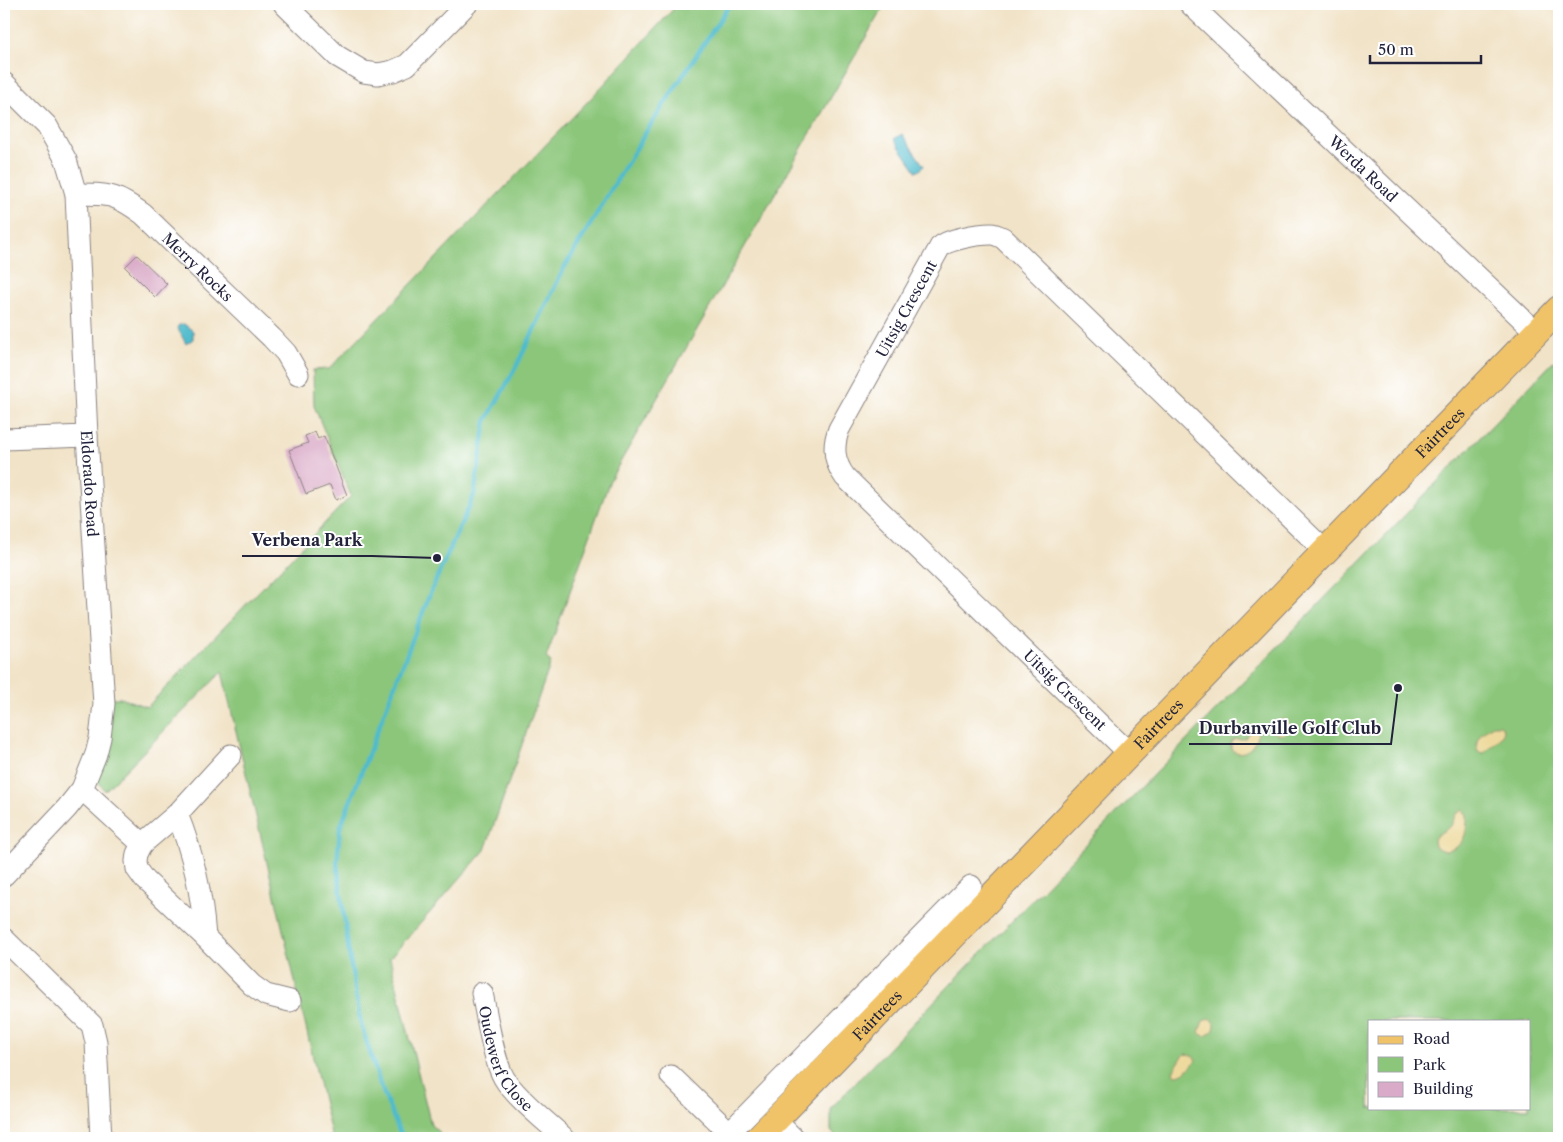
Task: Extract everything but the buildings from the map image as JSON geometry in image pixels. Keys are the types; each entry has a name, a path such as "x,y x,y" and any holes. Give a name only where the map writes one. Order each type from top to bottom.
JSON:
{"main road":[{"name":"Fairtrees","path":"776,1132 905,970 1130,754 1559,309"}],"street":[{"path":"284,4 338,56 364,72 378,74 406,65 467,4"},
{"name":"Werda Road","path":"1190,4 1536,332"},
{"name":"Eldorado Road","path":"4,83 48,126 66,160 76,194 87,436 104,704 96,754 82,789 67,808 4,874"},
{"name":"Merry Rocks","path":"76,194 113,196 123,200 143,214 272,338 286,353 298,374"},
{"name":"Uitsig Crescent","path":"1130,754 845,477 837,464 834,450 839,429 940,247 948,241 992,234 1003,238 1326,552"},
{"path":"4,439 87,436"},
{"path":"230,755 177,814 142,844 137,854 137,869 252,985 266,995 290,1001"},
{"path":"82,789 142,844"},
{"path":"177,814 186,836 197,878 205,937"},
{"path":"671,1076 727,1136 905,970 971,886"},
{"path":"4,939 92,1025 96,1042 101,1138"},
{"name":"Oudewerf Close","path":"482,993 496,1054 505,1080 564,1138"}],"green space":[{"path":"678,4 885,4 610,480 546,658 551,662 485,850 390,958 431,1125 445,1138 332,1138 222,672 105,791 95,778 111,698 121,698 147,707 351,496 314,406 313,370 329,369 594,95"},
{"path":"1559,356 1559,1138 837,1138 831,1131 831,1108"}],"sand":[{"path":"1285,719 1291,725 1290,730 1282,735 1274,733 1274,726 1280,720"},
{"path":"1493,725 1502,726 1502,736 1484,753 1478,752 1478,739"},
{"path":"1253,730 1258,732 1250,749 1242,752 1233,751 1231,748 1232,741 1244,739"},
{"path":"1463,810 1467,815 1467,820 1466,831 1462,840 1455,848 1450,850 1444,851 1439,849 1435,846 1434,840 1436,836 1451,826 1456,814"},
{"path":"1211,1018 1215,1024 1214,1030 1206,1036 1202,1035 1199,1032 1203,1021"},
{"path":"1186,1054 1194,1057 1196,1060 1187,1070 1175,1075 1174,1070"}],"water":[{"path":"902,134 924,166 917,172 894,139"},
{"path":"184,324 193,331 193,339 186,344 177,327"}],"waterway":[{"path":"405,1138 399,1131 380,1084 361,1024 349,954 337,863 340,828 431,591 474,495 486,421 516,367 564,268 646,132 730,4"}],"place":[{"name":"Verbena Park","path":"437,558"},
{"name":"Durbanville Golf Club","path":"1398,688"}]}
